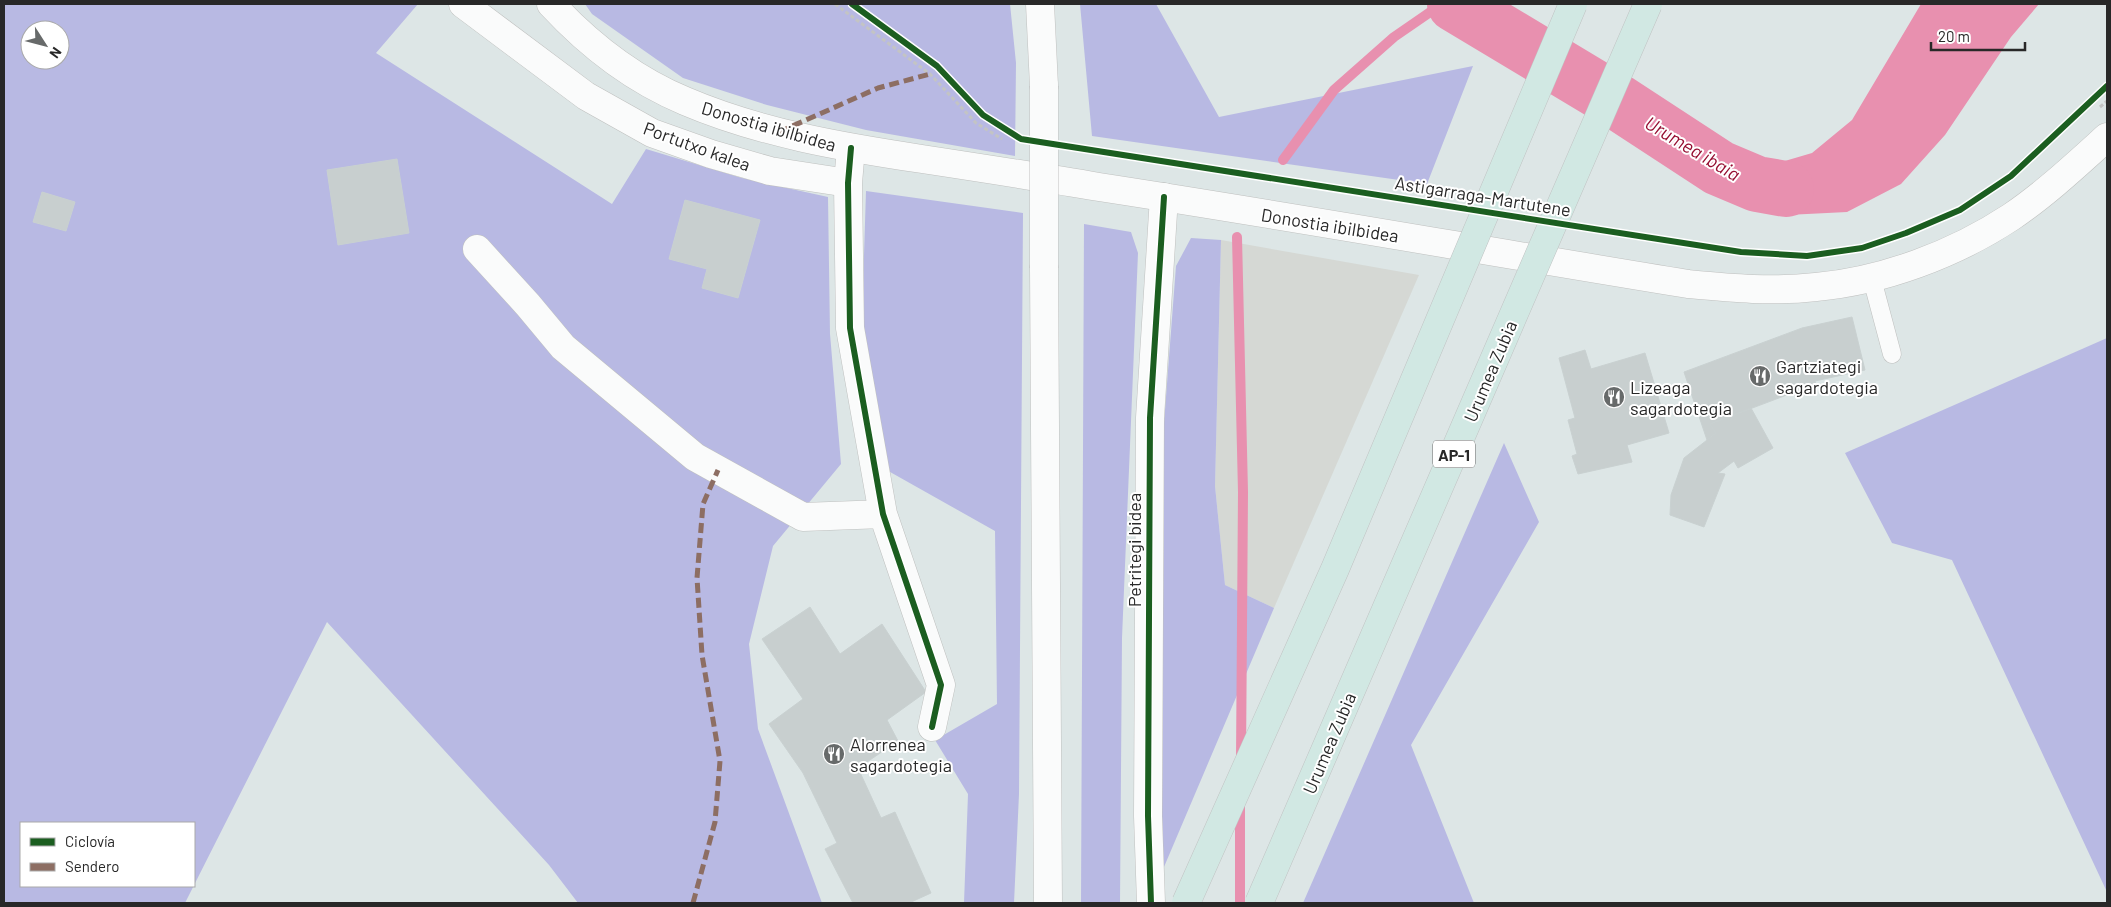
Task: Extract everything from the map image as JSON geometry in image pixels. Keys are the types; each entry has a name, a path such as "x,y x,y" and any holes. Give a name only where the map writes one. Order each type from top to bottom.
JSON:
{"highway":[{"path":"1186,903 1335,569 1572,4"},
{"name":"Urumea Zubia","path":"1260,903 1648,4"}],"main road":[{"name":"Portutxo kalea","path":"463,4 586,96 652,133 710,154 770,171 848,183"},
{"name":"Donostia ibilbidea","path":"550,4 598,49 653,86 714,113 779,132 851,148 1164,197 1688,284 1764,290 1817,288 1872,279 1946,252 2010,217 2069,172 2107,137"},
{"path":"1040,4 1044,86 1048,903"},
{"path":"851,148 848,183 850,328 883,514 941,685 932,727"},
{"name":"Petritegi bidea","path":"1151,903 1148,816 1150,418 1164,197"},
{"path":"477,249 563,347 695,457 804,518 883,514"}],"lane":[{"path":"1872,279 1892,354"}],"shaded area":[{"path":"4,4 418,4 376,53 612,204 646,149 742,178 828,197 830,334 841,464 773,546 749,644 758,729 822,903 578,903 549,865 327,622 195,883 195,822 20,822 20,887 193,887 185,903 4,903"},
{"path":"585,4 1010,4 1016,63 1015,156 866,130 767,105 683,78 592,14"},
{"path":"1080,4 1156,4 1219,117 1473,66 1427,184 1092,136"},
{"path":"1921,4 2039,4 2011,37 1945,135 1901,184 1847,212 1787,215 1714,165 1764,167 1812,153 1852,120"},
{"path":"866,191 1023,213 1019,794 1014,903 964,903 968,794 935,740 997,704 995,531 883,468 862,319"},
{"path":"1084,224 1131,232 1138,253 1122,638 1120,903 1081,903"},
{"path":"1191,238 1221,240 1215,486 1225,585 1274,608 1161,874 1159,703 1164,423 1176,266"},
{"path":"1221,240 1419,275 1274,608 1225,585 1215,486"},
{"path":"2107,338 2107,892 1952,560 1892,543 1845,453"},
{"path":"1504,443 1539,522 1411,745 1474,903 1303,903"}],"building":[{"path":"397,159 409,233 338,245 327,170"},
{"path":"42,192 75,202 66,231 33,222"},
{"path":"685,200 760,220 738,298 702,288 707,269 669,259"},
{"name":"Gartziategi sagardotegia","path":"1852,317 1865,370 1815,381 1816,384 1710,424 1716,433 1707,440 1684,372 1802,328"},
{"name":"Lizeaga sagardotegia","path":"1585,350 1591,369 1645,353 1669,433 1627,445 1632,462 1578,474 1572,456 1577,454 1568,420 1575,418 1559,358"},
{"path":"1751,408 1773,448 1738,468 1734,461 1718,473 1725,474 1704,527 1670,515 1671,495 1684,458 1716,433 1710,424"},
{"name":"Alorrenea sagardotegia","path":"810,607 840,654 882,624 926,692 887,720 898,741 858,768 881,818 895,812 931,893 909,903 853,903 825,849 837,843 803,773 769,724 803,699 762,639"}],"waterway":[{"path":"1283,160 1334,90 1394,37 1442,4"},
{"name":"Urumea ibaia","path":"1455,4 1618,102 1719,168 1757,184 1786,189"},
{"path":"1237,237 1243,492 1241,760"},
{"path":"1240,802 1240,903"}],"marked path":[{"path":"779,132 878,88 930,74"},
{"path":"693,903 715,822 720,761 702,655 697,578 703,504 718,470"}],"cycle path":[{"name":"Astigarraga-Martutene","path":"852,4 937,66 983,115 1021,139 1741,252 1807,256 1862,248 1906,233 1960,210 2011,176 2107,86"},
{"path":"851,148 848,183 850,328 883,514 941,685 932,727"},
{"path":"1151,903 1148,816 1150,418 1164,197"}],"place":[{"name":"Gartziategi sagardotegia","path":"1760,376"},
{"name":"Lizeaga sagardotegia","path":"1614,397"},
{"name":"Alorrenea sagardotegia","path":"834,754"}]}
